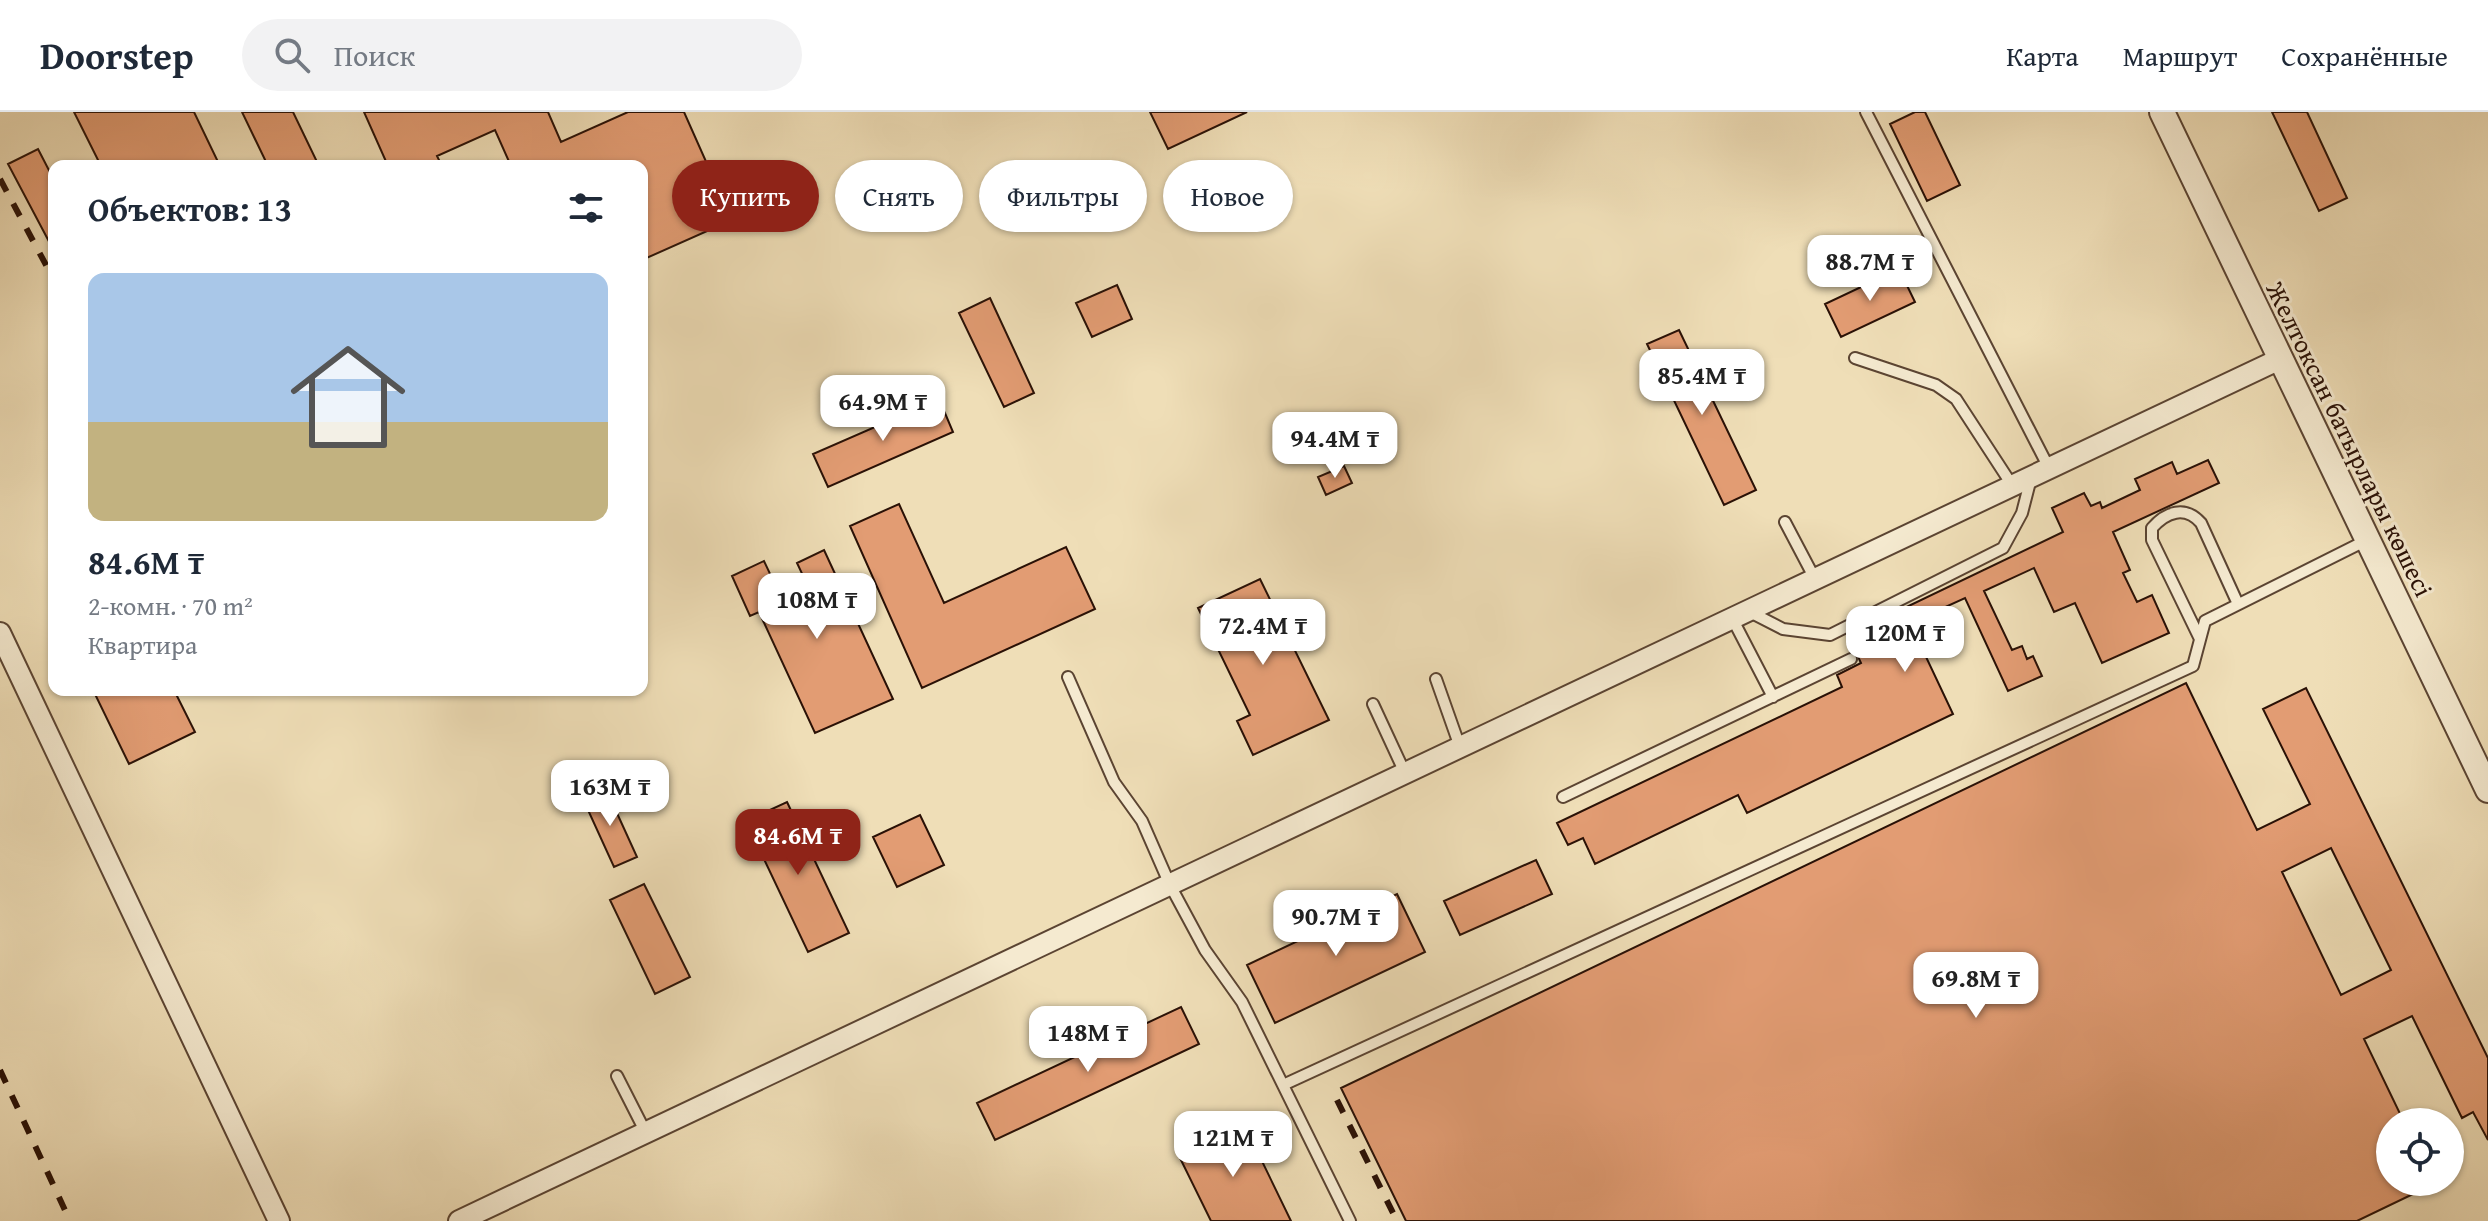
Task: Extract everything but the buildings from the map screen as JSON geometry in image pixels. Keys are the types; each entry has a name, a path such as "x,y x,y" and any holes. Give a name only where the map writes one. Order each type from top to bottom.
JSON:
{"street":[{"name":"Желтоксан батырлары көшесі","path":"2162,112 2488,790"},
{"path":"459,1221 2280,359"},
{"path":"0,633 279,1221"}],"lane":[{"path":"1740,614 1783,629 1830,635 2003,548 2040,472 1866,112"},
{"path":"1855,358 1936,385 1956,399 2012,485"},
{"path":"2201,641 2152,540 2152,528 2163,517 2180,512 2193,514 2201,523 2238,604"},
{"path":"1785,522 1815,579"},
{"path":"1283,1085 2193,666 2205,621 2367,540"},
{"path":"1740,614 1773,697"},
{"path":"1563,797 1851,659"},
{"path":"1068,677 1114,782 1142,821 1170,885 1205,950 1242,1002 1350,1221"},
{"path":"1436,679 1460,747"},
{"path":"1373,704 1405,773"},
{"path":"617,1076 646,1133"}],"railway":[{"path":"0,179 48,269"},
{"path":"0,1070 70,1221"},
{"path":"1337,1100 1397,1221"}]}
